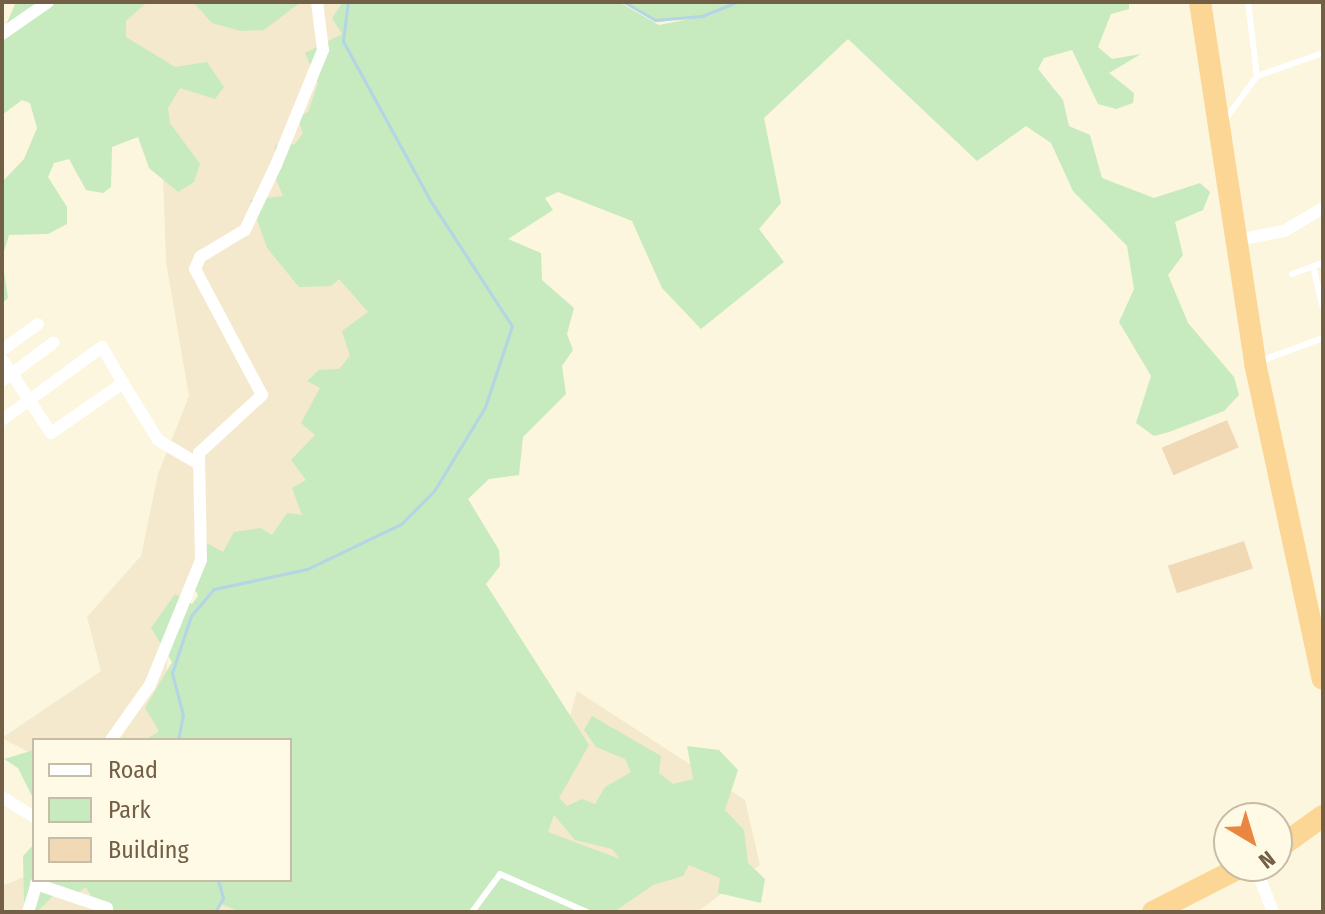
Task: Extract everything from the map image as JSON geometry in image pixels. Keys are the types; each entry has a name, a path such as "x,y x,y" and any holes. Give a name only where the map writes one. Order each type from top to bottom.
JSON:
{"highway":[{"path":"1200,2 1255,363 1323,679"},
{"path":"1293,838 1323,816"},
{"path":"1153,912 1213,881"}],"street":[{"path":"2,34 48,2"},
{"path":"112,738 150,685 201,560 197,463 207,440 262,395 198,282 196,262 239,237 276,165 323,50 317,2"},
{"path":"1237,240 1284,231 1323,208"},
{"path":"2,350 38,324"},
{"path":"7,378 53,343"},
{"path":"2,420 102,347 158,440 197,463"},
{"path":"2,359 7,378 29,400 51,433 123,383"},
{"path":"2,797 32,816"},
{"path":"28,912 37,882 107,908"},
{"path":"1261,882 1273,912"}],"lane":[{"path":"1248,2 1257,76"},
{"path":"1219,129 1257,76 1323,53"},
{"path":"1292,274 1323,263"},
{"path":"1313,266 1323,308"},
{"path":"1255,363 1323,338"},
{"path":"472,912 500,874 587,912"}],"shaded area":[{"path":"125,2 351,2 374,298 310,510 285,538 237,550 169,618 164,738 32,738 32,754 2,738 101,671 87,617 141,556 158,474 189,396 166,262 161,117 116,53"},
{"path":"577,691 745,800 760,865 697,912 535,912 518,898"},
{"path":"32,874 32,882 140,882 252,912 2,912 2,886"}],"green space":[{"path":"16,2 147,2 126,21 126,37 175,67 207,62 224,87 215,99 180,88 168,108 170,123 200,164 194,182 178,192 149,168 138,137 112,147 111,187 103,193 86,190 69,159 54,163 48,177 67,207 67,224 48,234 9,235 2,258 2,182 24,159 37,128 30,103 22,100 2,115 2,34"},
{"path":"193,2 301,2 264,30 241,31 212,23"},
{"path":"343,2 619,2 659,25 715,14 659,22 624,2 1129,2 1129,9 1111,14 1098,47 1112,59 1141,54 1109,73 1134,93 1133,103 1116,109 1098,104 1072,50 1044,58 1038,69 1063,100 1069,126 1090,135 1102,178 1154,198 1200,183 1210,192 1203,210 1175,222 1183,255 1168,275 1188,323 1234,377 1239,395 1224,411 1169,432 1154,436 1136,423 1151,376 1119,322 1134,289 1127,246 1073,191 1051,143 1026,126 977,161 848,39 764,118 781,203 759,229 784,262 701,329 662,288 632,221 558,192 545,198 553,210 508,239 541,253 542,280 574,308 567,334 573,350 562,366 566,394 523,437 519,475 489,479 468,499 499,550 500,566 486,584 589,745 559,798 567,806 582,799 595,804 605,787 631,772 625,759 596,747 584,730 592,716 661,756 659,773 673,784 693,779 687,746 719,750 738,770 725,810 744,830 748,863 765,879 761,903 718,893 720,878 689,865 683,876 653,885 614,912 241,912 221,904 217,912 100,912 86,887 76,894 63,886 37,912 24,902 23,856 32,846 32,882 292,882 292,738 149,738 159,731 145,708 172,662 151,628 175,594 192,604 198,596 189,576 203,541 223,552 234,532 261,528 272,535 287,513 302,515 292,488 306,480 291,460 315,435 301,423 320,388 307,381 319,370 339,369 350,356 342,331 368,312 339,279 331,286 299,287 267,248 250,200 283,196 274,175 275,145 295,144 303,133 297,117 308,112 318,83 305,53 342,34 332,18","holes":["554,815 575,840 612,849 620,859 548,832"]},
{"path":"2,258 8,298 2,303"},
{"path":"32,751 32,796 18,768 4,759"}],"building":[{"path":"1227,420 1239,448 1173,475 1162,448"},
{"path":"1244,541 1253,569 1177,593 1168,566"}],"waterway":[{"path":"178,738 183,715 172,673 191,616 214,589 307,569 401,524 434,491 485,407 512,326 430,200 343,41 348,2"},
{"path":"624,2 655,20 702,16 737,2"},
{"path":"215,912 223,898 219,882"}]}
